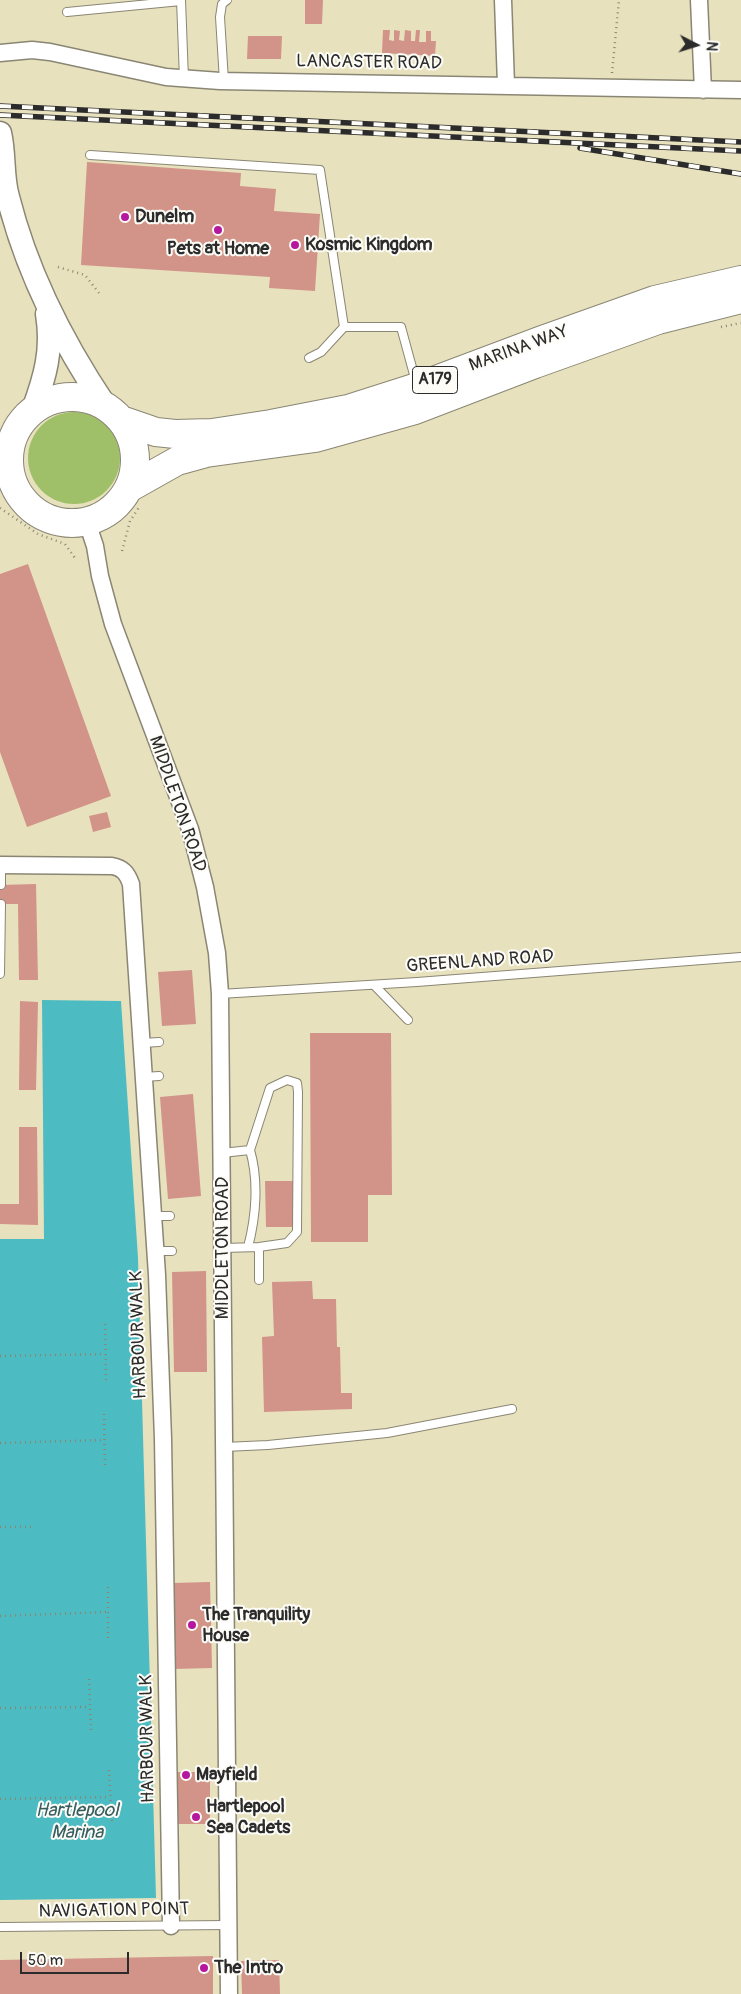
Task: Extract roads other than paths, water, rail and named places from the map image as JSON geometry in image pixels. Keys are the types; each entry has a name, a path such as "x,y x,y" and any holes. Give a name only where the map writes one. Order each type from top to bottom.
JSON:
{"highway":[{"name":"MARINA WAY","path":"114,413 156,432 175,434 212,433 348,409 655,300 741,280"},
{"name":"MARINA WAY","path":"138,494 177,461 206,453 315,438 415,410 658,320 741,299"},
{"name":"A179","path":"69,397 88,399 114,413 130,435 135,452 134,470 138,494 119,503 104,515 87,522 69,524 51,520 7,498 12,482 9,462 11,442 18,421 50,400 69,397"}],"main road":[{"path":"1,139 4,191 24,249 44,298 66,343 114,413"},
{"path":"18,421 41,388 49,354 49,326 44,298"}],"street":[{"path":"504,0 506,85"},
{"path":"699,0 703,90"},
{"name":"LANCASTER ROAD","path":"0,53 32,50 50,52 130,70 184,79 224,81 741,90"},
{"name":"MIDDLETON ROAD","path":"87,522 95,546 100,576 112,624 190,829 205,887 216,953 220,994 229,1994"},
{"name":"HARBOUR WALK","path":"0,865 112,866 120,868 128,874 131,886 142,1044 152,1077 162,1216 156,1251 163,1440 171,1926"}],"lane":[{"path":"67,12 181,0 184,79"},
{"path":"224,81 220,18 222,4 226,0"},
{"path":"90,155 320,170 344,327"},
{"path":"309,358 321,352 344,327 401,327 417,386"},
{"path":"0,865 1,885"},
{"path":"0,974 1,904"},
{"name":"GREENLAND ROAD","path":"220,994 374,985 741,957"},
{"path":"374,985 408,1020"},
{"path":"142,1044 160,1042"},
{"path":"223,1248 259,1247 287,1243 297,1232 298,1092 296,1083 287,1080 270,1088 250,1150 255,1178 255,1202 254,1226 248,1247"},
{"path":"222,1153 250,1150"},
{"path":"259,1247 259,1280"},
{"path":"156,1251 172,1251"},
{"path":"224,1447 268,1445 387,1433 512,1409"},
{"name":"NAVIGATION POINT","path":"0,1927 229,1925"}],"water":[{"name":"Hartlepool Marina","path":"42,1000 121,1001 138,1258 156,1898 0,1900 0,1239 44,1239"}],"railway":[{"path":"0,106 741,142"},
{"path":"0,115 741,151"},
{"path":"580,148 741,174"}],"place":[{"name":"Dunelm","path":"125,217"},
{"name":"Pets at Home","path":"218,230"},
{"name":"Kosmic Kingdom","path":"295,245"},
{"name":"The Tranquility House","path":"192,1625"},
{"name":"Mayfield","path":"186,1775"},
{"name":"Hartlepool Sea Cadets","path":"196,1817"},
{"name":"The Intro","path":"204,1968"}]}
